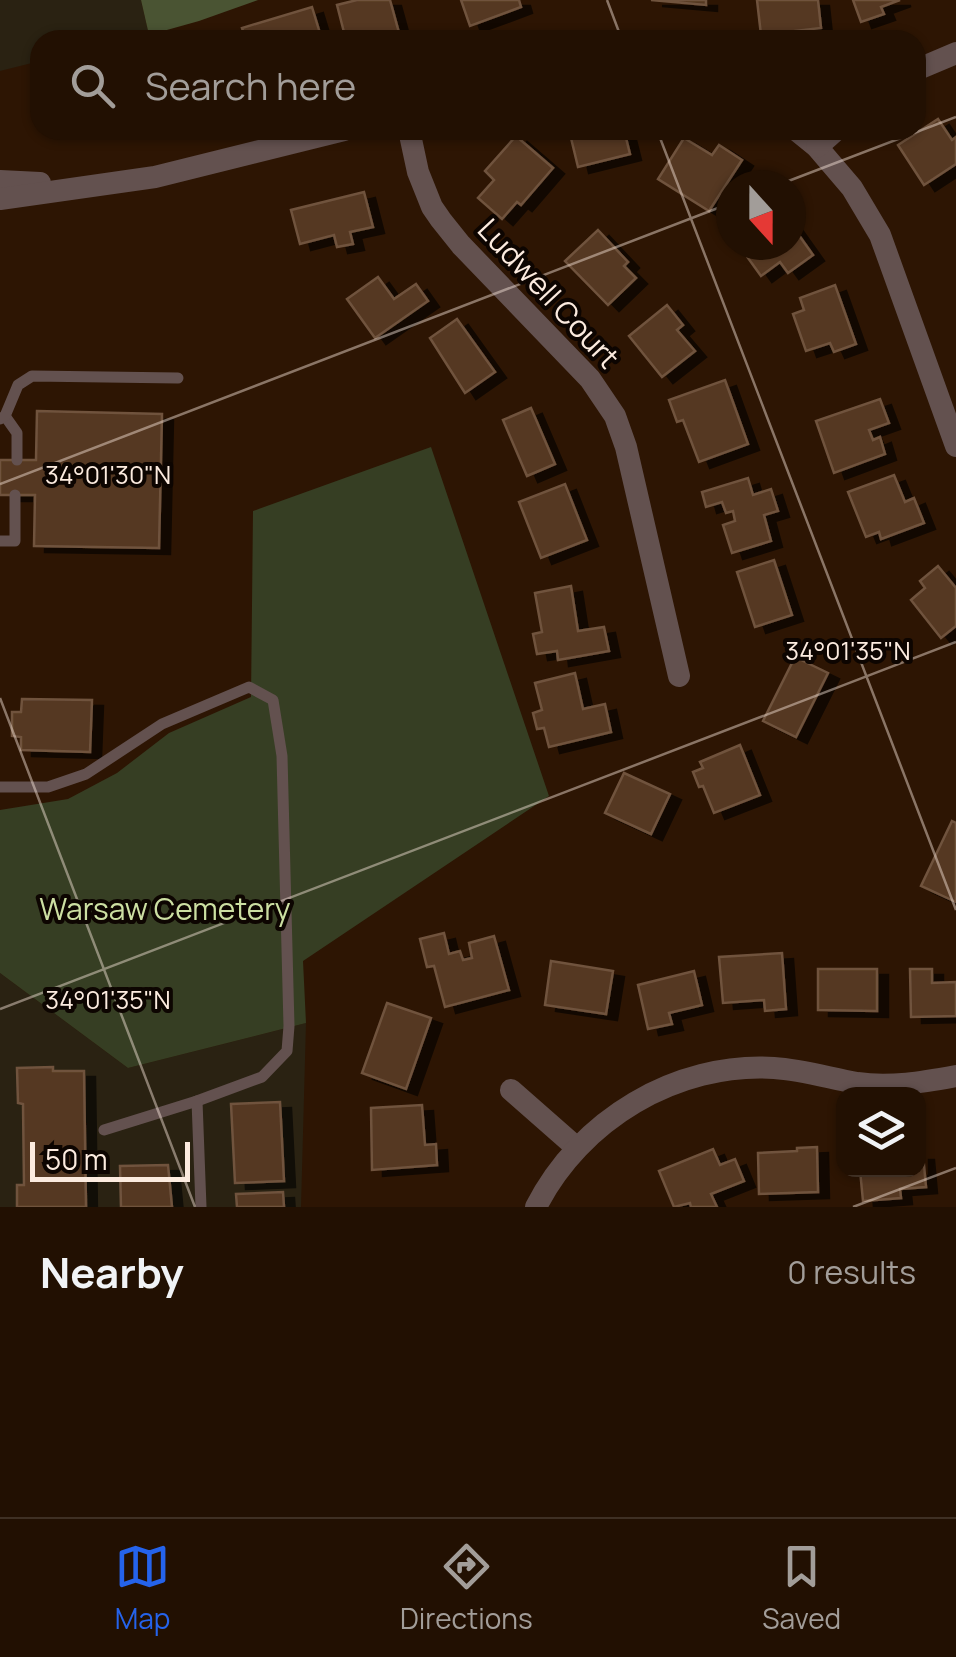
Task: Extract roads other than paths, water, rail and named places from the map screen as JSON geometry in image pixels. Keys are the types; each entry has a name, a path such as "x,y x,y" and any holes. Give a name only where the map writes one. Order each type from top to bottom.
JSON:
{"street":[{"path":"926,66 956,52"},
{"path":"0,199 155,177 304,140"},
{"name":"Ludwell Court","path":"411,140 418,172 441,220 590,380 615,416 626,447 679,676"},
{"path":"808,140 852,188 880,235 956,446"},
{"path":"817,147 825,140"},
{"path":"0,181 89,186"},
{"path":"536,1207 577,1148 607,1120 647,1095 692,1078 730,1069 771,1068 861,1084 911,1085 956,1076"},
{"path":"512,1090 577,1148"}],"lane":[{"path":"16,460 17,432 2,417 18,384 32,376 178,378"},
{"path":"0,541 15,541 15,496"},
{"path":"0,787 48,787 86,774 162,724 250,687 273,700 282,756 287,1051 262,1078 104,1130"},
{"path":"197,1101 201,1207"}],"park label":[{"name":"Warsaw Cemetery","path":"165,910"}]}
